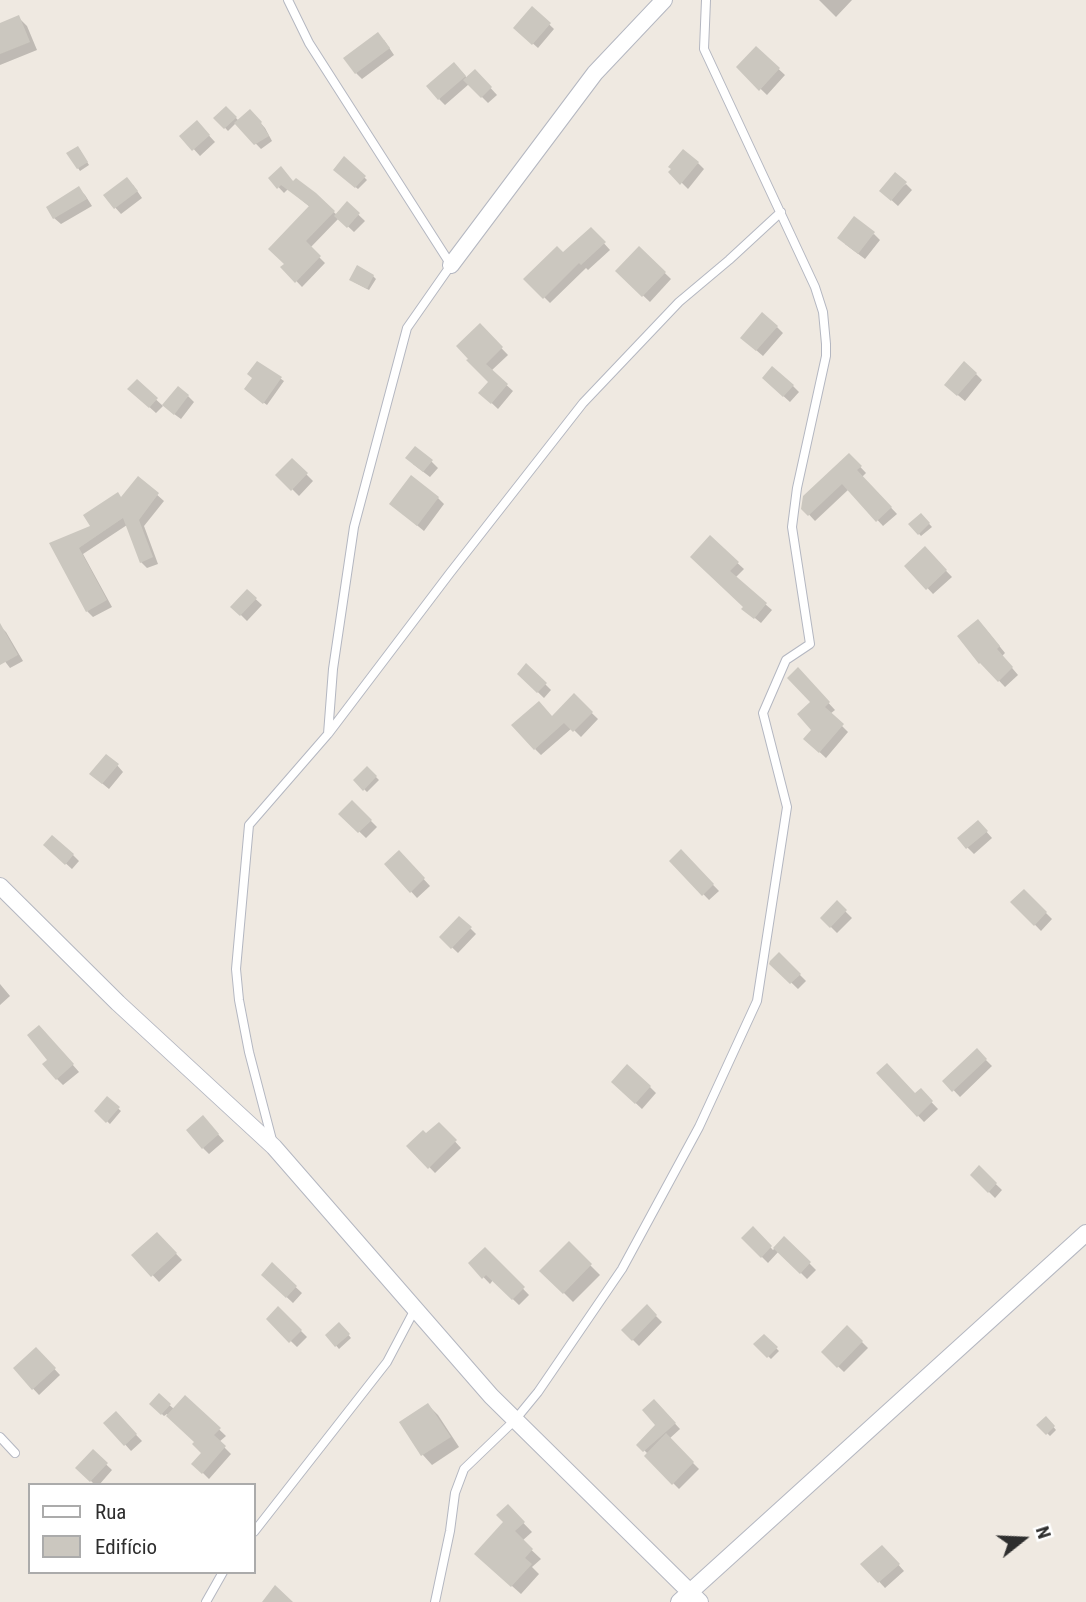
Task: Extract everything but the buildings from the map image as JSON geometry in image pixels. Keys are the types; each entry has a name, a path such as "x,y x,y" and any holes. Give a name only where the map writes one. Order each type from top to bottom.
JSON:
{"street":[{"path":"451,265 595,73 664,0"},
{"path":"0,886 118,1003 274,1147 491,1396 690,1599 1086,1233"}],"lane":[{"path":"288,0 309,43 451,265 407,328 354,527 333,669 328,734"},
{"path":"435,1602 455,1493 464,1469 515,1420 538,1392 622,1269 699,1127 757,1001 787,807 763,713 786,660 810,644 792,527 797,488 826,356 823,312 815,287 705,48 706,0"},
{"path":"274,1147 249,1052 236,969 249,825 328,734 583,403 679,302 781,212"},
{"path":"256,1529 387,1362 415,1309"},
{"path":"0,1437 15,1452"},
{"path":"206,1602 222,1574"}]}
